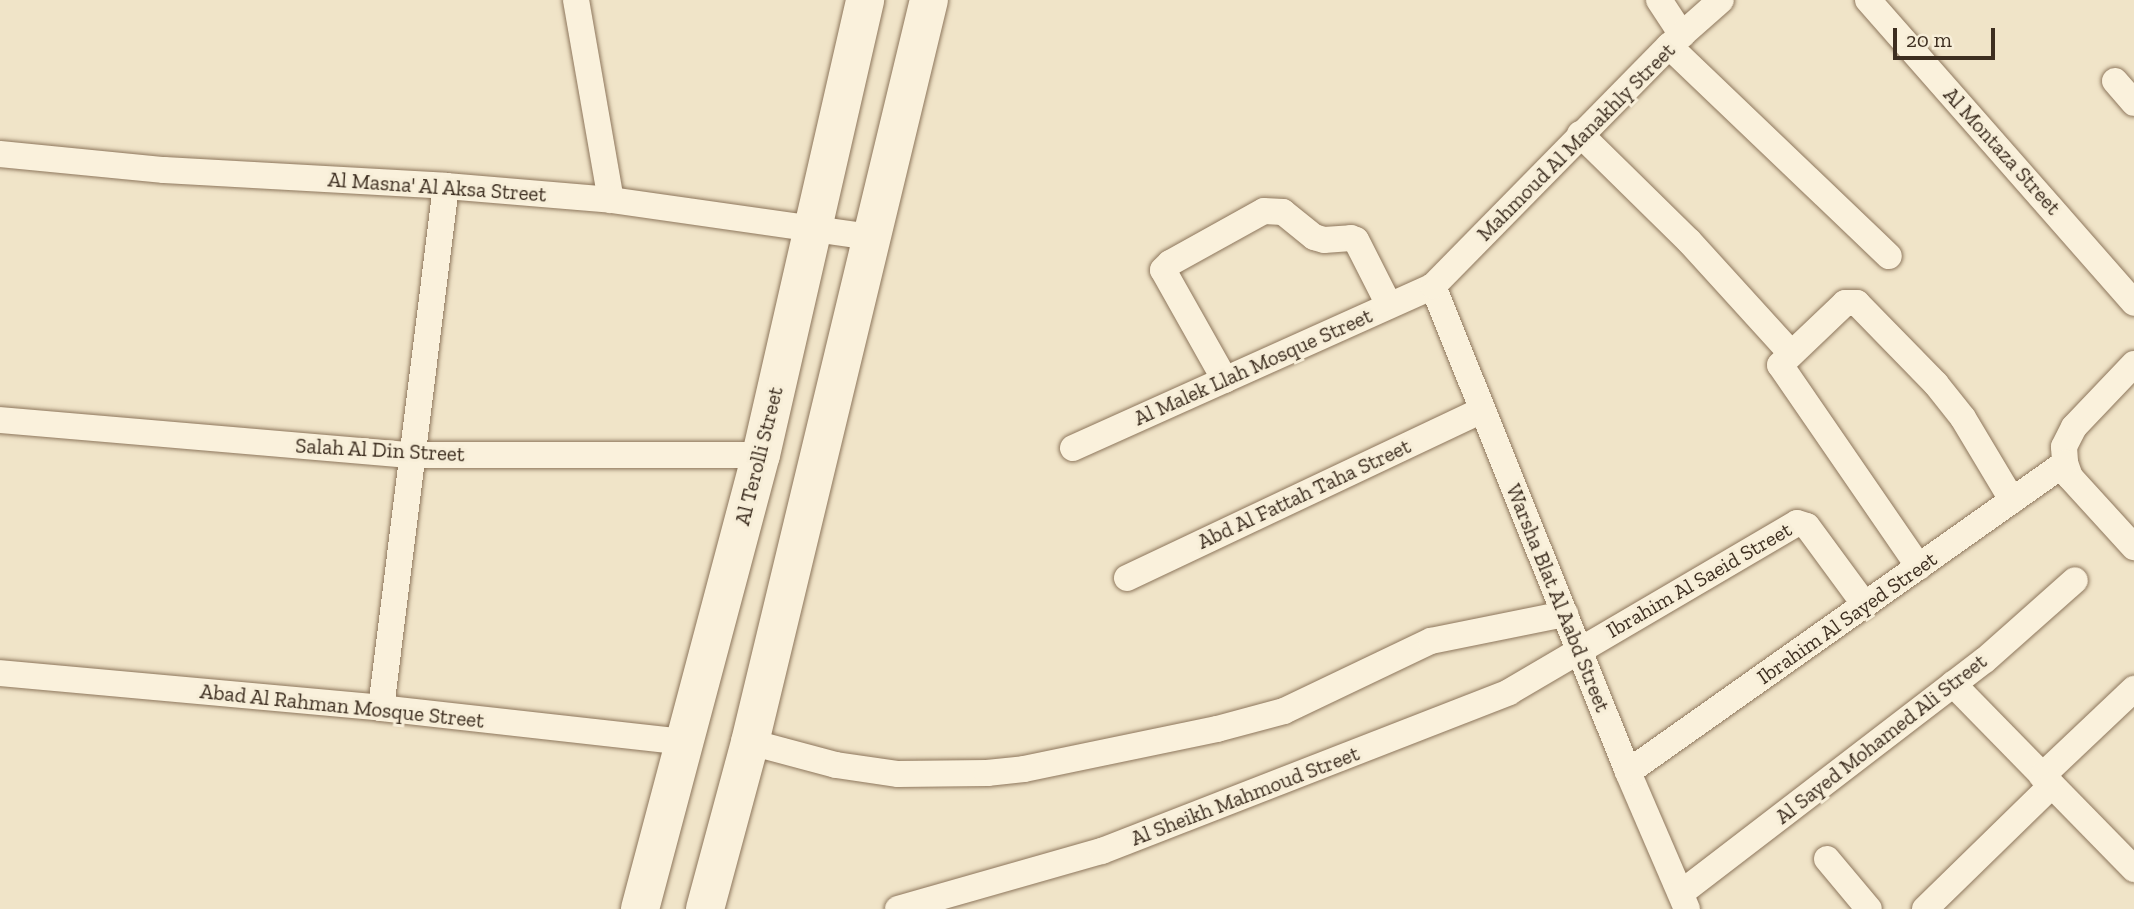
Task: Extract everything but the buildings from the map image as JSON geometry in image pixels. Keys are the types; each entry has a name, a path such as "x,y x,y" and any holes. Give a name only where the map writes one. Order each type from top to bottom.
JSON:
{"street":[{"path":"576,0 611,200"},
{"name":"Al Terolli Street","path":"640,909 761,455 865,0"},
{"path":"705,909 750,742 929,0"},
{"path":"1659,0 1676,40 1889,256"},
{"name":"Mahmoud Al Manakhly Street","path":"1433,286 1580,134 1721,0"},
{"name":"Al Montaza Street","path":"1868,0 2129,285"},
{"path":"2115,81 2134,103"},
{"path":"1580,134 1689,241 1791,353"},
{"name":"Al Masna' Al Aksa Street","path":"0,154 164,170 446,186 611,200 872,237"},
{"path":"381,708 446,186"},
{"path":"1225,380 1163,270 1170,263 1264,211 1283,212 1314,237 1324,240 1356,240 1389,306"},
{"name":"Al Malek Llah Mosque Street","path":"1073,448 1433,286"},
{"name":"Warsha Blat Al Aabd Street","path":"1433,286 1628,772 1684,901"},
{"path":"1919,567 1780,365 1845,303 1857,303 1936,384 1963,418 2012,500"},
{"path":"2134,363 2074,427 2064,447 2064,463 2070,477 2134,547"},
{"name":"Abd Al Fattah Taha Street","path":"1127,578 1482,410"},
{"name":"Salah Al Din Street","path":"0,420 412,455 761,455"},
{"name":"Ibrahim Al Sayed Street","path":"1628,772 2064,463"},
{"name":"Ibrahim Al Saeid Street","path":"1580,649 1797,523 1807,526 1865,606"},
{"name":"Al Sayed Mohamed Ali Street","path":"1684,901 2025,625 2075,580"},
{"path":"750,742 836,765 898,774 987,773 1024,769 1204,732 1284,711 1431,640 1565,614"},
{"name":"Al Sheikh Mahmoud Street","path":"898,909 1102,851 1287,781 1509,692 1580,649"},
{"name":"Abad Al Rahman Mosque Street","path":"0,673 381,708 684,742"},
{"path":"1953,684 2047,780 2130,858"},
{"path":"1925,909 2134,689"},
{"path":"1827,859 1869,909"}]}
